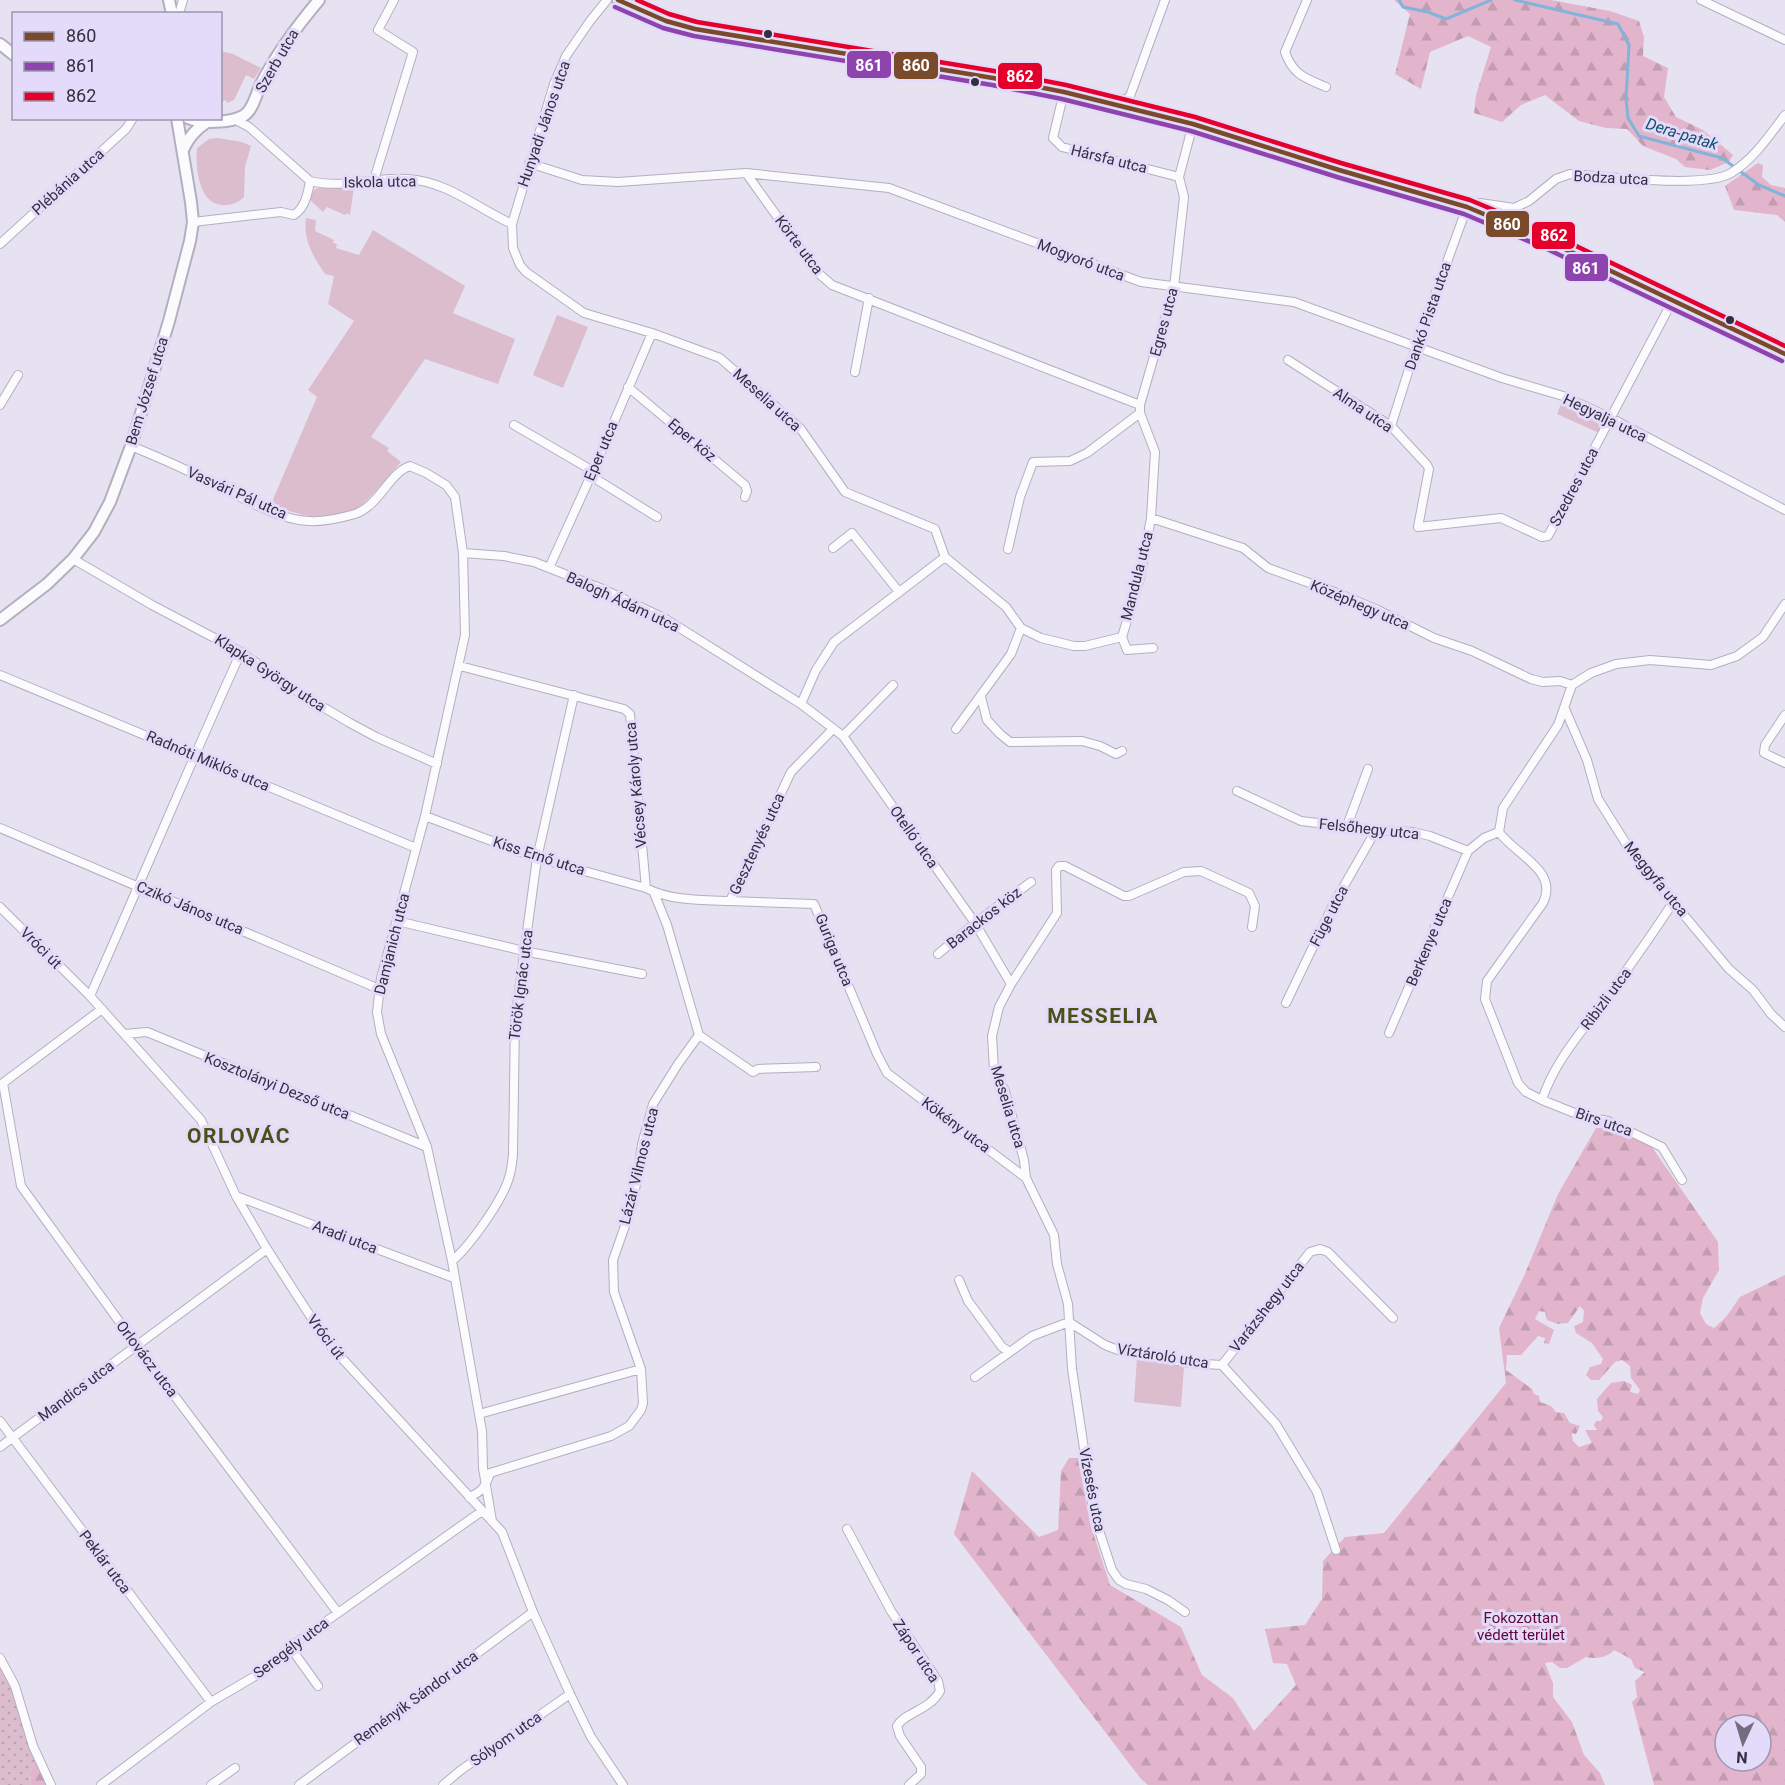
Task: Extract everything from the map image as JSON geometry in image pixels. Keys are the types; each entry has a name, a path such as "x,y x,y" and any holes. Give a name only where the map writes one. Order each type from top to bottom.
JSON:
{"main road":[{"name":"Szerb utca","path":"234,119 244,116 275,59 298,24 320,0"},
{"path":"618,0 666,21 695,29 922,65 1064,93 1193,124 1467,207 1525,230 1785,354"},
{"path":"0,44 12,53"},
{"path":"198,120 207,122 234,119"},
{"name":"Bem József utca","path":"0,620 47,584 73,559 94,532 110,502 131,446 174,301 193,222 177,120"},
{"path":"183,150 188,138 207,122"}],"street":[{"path":"374,180 412,52 378,30 394,0"},
{"name":"Hunyadi János utca","path":"512,224 559,72 566,56 607,0"},
{"path":"1064,93 1080,92 1122,100 1128,98 1165,0"},
{"path":"1307,0 1285,52 1294,70 1301,76 1326,87"},
{"path":"1701,0 1785,40"},
{"name":"Hársfa utca","path":"1064,93 1053,138 1062,147 1179,177"},
{"name":"Bodza utca","path":"1467,207 1480,203 1514,208 1529,201 1556,179 1570,174 1665,181 1717,178 1729,174 1755,154 1785,115"},
{"path":"193,222 281,213 294,215 299,213 306,200 310,181 249,127 234,119"},
{"name":"Plébánia utca","path":"0,244 126,129 132,120"},
{"name":"Egres utca","path":"1140,409 1174,287 1184,197 1179,177 1193,124"},
{"path":"529,163 582,180 618,183 746,173"},
{"name":"Mogyoró utca","path":"746,173 889,188 1141,282 1294,302 1416,347"},
{"name":"Körte utca","path":"746,173 817,272 832,285 1140,409"},
{"name":"Iskola utca","path":"310,181 357,183 406,178 438,184 512,224"},
{"name":"Dankó Pista utca","path":"1391,426 1416,347 1467,207"},
{"name":"Meselia utca","path":"512,224 515,254 526,272 584,313 652,333 720,358 800,428 845,492 935,530 945,557 1006,608 1021,628"},
{"path":"855,372 869,298"},
{"name":"Szedres utca","path":"1429,469 1418,527 1501,518 1542,537 1548,536 1673,300"},
{"name":"Eper utca","path":"549,568 652,333"},
{"name":"Hegyalja utca","path":"1416,347 1502,378 1563,396 1611,418 1785,510"},
{"name":"Alma utca","path":"1288,360 1391,426 1429,469"},
{"path":"0,405 18,375"},
{"name":"Eper köz","path":"628,387 745,485 747,491 745,497"},
{"path":"1008,549 1020,497 1033,462 1070,461 1087,453 1140,409 1155,452 1151,518"},
{"path":"514,425 657,517"},
{"name":"Vasvári Pál utca","path":"131,446 257,506 298,520 327,520 363,510 402,470 410,466 446,485 453,493 456,502"},
{"name":"Damjanich utca","path":"456,502 463,553 465,636 425,816 379,989 377,1012 381,1034 427,1147 452,1261 482,1431 483,1468 492,1521"},
{"name":"Mandula utca","path":"1021,628 1041,638 1074,646 1085,646 1122,637 1140,578 1151,518"},
{"name":"Középhegy utca","path":"1151,518 1243,548 1268,568 1378,610 1434,638 1472,651 1531,679 1543,682 1560,681 1572,685"},
{"path":"833,548 852,533 899,592"},
{"name":"Balogh Ádám utca","path":"463,553 519,558 605,590 664,618 801,704"},
{"path":"801,704 816,670 834,642 945,557"},
{"name":"Klapka György utca","path":"73,559 241,652 301,694 350,723 437,764"},
{"path":"1468,851 1485,838 1499,832 1503,808 1558,725 1572,685 1591,673 1616,664 1650,660 1711,665 1737,656 1763,637 1785,604"},
{"path":"956,729 1011,654 1021,628"},
{"path":"1122,637 1127,650 1153,648"},
{"path":"90,996 241,652"},
{"name":"Vécsey Károly utca","path":"460,666 624,709 630,714 646,888"},
{"name":"Radnóti Miklós utca","path":"0,675 416,848"},
{"path":"843,736 893,685"},
{"name":"Török Ignác utca","path":"452,1261 465,1250 504,1191 510,1175 513,1155 515,1020 524,951 537,858 574,695"},
{"path":"981,696 987,720 1010,742 1082,741 1116,754 1122,751"},
{"name":"Otelló utca","path":"801,704 843,736 975,923 1011,984"},
{"name":"Meggyfa utca","path":"1565,708 1587,760 1598,799 1632,853 1729,969 1753,990 1770,1014 1785,1027"},
{"path":"1784,759 1764,753 1765,745 1785,715"},
{"name":"Gesztenyés utca","path":"654,893 689,899 730,902 791,771 833,729"},
{"path":"1347,826 1368,769"},
{"name":"Felsőhegy utca","path":"1237,791 1301,821 1413,832 1431,836 1468,851"},
{"name":"Kiss Ernő utca","path":"425,816 537,858 646,888 654,893"},
{"name":"Czikó János utca","path":"0,828 379,989"},
{"name":"Füge utca","path":"1286,1003 1333,905 1376,830"},
{"name":"Birs utca","path":"1499,832 1542,872 1548,885 1543,903 1487,981 1485,999 1518,1083 1526,1092 1542,1100 1582,1116 1608,1120 1662,1147 1682,1180"},
{"name":"Berkenye utca","path":"1389,1033 1468,851"},
{"name":"Meselia utca","path":"1069,1322 1066,1294 1056,1264 1054,1235 1026,1178 1024,1160 1005,1091 994,1070 992,1035 999,1007 1011,984 1057,913 1056,870 1059,866 1065,866 1124,896 1129,896 1184,872 1201,871 1249,893 1255,906 1252,927"},
{"name":"Barackos köz","path":"938,954 975,923 1031,882"},
{"path":"654,893 667,925 699,1035 753,1072 758,1069 816,1067"},
{"name":"Guriga utca","path":"730,902 814,904 816,906 887,1073"},
{"name":"Ribizli utca","path":"1542,1100 1546,1086 1565,1053 1639,955 1674,902"},
{"name":"Vróci út","path":"0,907 90,996 201,1120 236,1196 327,1342 502,1532 533,1612 570,1694 591,1737 623,1785"},
{"path":"397,921 524,951 642,974"},
{"name":"Orlovácz utca","path":"102,1009 2,1081 21,1186 137,1346 338,1613"},
{"name":"Kosztolányi Dezső utca","path":"125,1034 147,1032 427,1147"},
{"name":"Lázár Vilmos utca","path":"486,1486 490,1473 611,1436 629,1426 641,1410 643,1403 641,1369 614,1292 614,1260 633,1203 642,1144 653,1104 699,1035"},
{"name":"Kökény utca","path":"887,1073 1026,1178"},
{"name":"Aradi utca","path":"236,1196 454,1278"},
{"name":"Mandics utca","path":"0,1447 267,1249"},
{"name":"Varázshegy utca","path":"1222,1365 1310,1252 1320,1249 1328,1252 1393,1318"},
{"path":"959,1280 968,1301 1002,1347 1010,1352"},
{"path":"975,1377 1032,1336 1069,1322"},
{"name":"Víztároló utca","path":"1069,1322 1104,1345 1118,1350 1189,1363 1222,1365 1276,1424 1317,1492 1336,1551"},
{"name":"Vízesés utca","path":"1069,1322 1072,1369 1094,1515 1112,1570 1119,1580 1146,1589 1185,1612"},
{"path":"479,1414 641,1369"},
{"name":"Peklár utca","path":"0,1422 211,1702"},
{"path":"469,1497 479,1493 486,1486"},
{"name":"Seregély utca","path":"101,1785 211,1702 267,1669 290,1647 482,1511"},
{"name":"Zápor utca","path":"847,1529 891,1611 938,1681 940,1691 936,1699 900,1721 897,1726 900,1736 921,1767 921,1774 909,1785"},
{"name":"Reményik Sándor utca","path":"299,1785 533,1612"},
{"path":"290,1647 318,1686"},
{"path":"0,1658 15,1686 33,1746 51,1785"},
{"name":"Sólyom utca","path":"443,1785 570,1694"},
{"path":"211,1785 235,1768"}],"shaded area":[{"path":"222,51 233,54 261,68 254,79 246,75 234,100 227,103 226,100 222,102"},
{"path":"218,138 251,146 245,167 244,197 227,205 210,200 198,176 197,148 209,139"},
{"path":"329,186 354,187 350,215 327,207 323,212 309,199 315,189"},
{"path":"306,218 316,220 315,231 334,240 333,243 337,244 336,248 359,255 373,230 465,286 453,313 515,339 498,384 425,359 371,437 389,448 387,451 401,462 360,506 350,512 327,517 304,515 271,504 317,397 308,390 354,321 328,304 334,276 325,274 313,254 306,234"},
{"path":"557,315 588,327 563,388 533,375"},
{"path":"1563,399 1607,419 1599,433 1557,414"},
{"path":"1137,1358 1184,1367 1181,1407 1134,1402"},
{"path":"0,1658 15,1686 38,1758 35,1759 30,1774 31,1785 0,1785"}],"green space":[{"path":"1394,0 1551,0 1610,11 1639,21 1644,37 1643,56 1668,68 1664,97 1676,117 1703,130 1733,155 1729,162 1710,170 1685,167 1676,159 1643,146 1627,129 1606,128 1579,121 1545,95 1521,105 1502,122 1474,113 1476,95 1491,47 1468,36 1430,52 1421,89 1395,74 1410,14"},
{"path":"1758,163 1763,165 1762,177 1771,185 1785,188 1785,222 1777,215 1734,210 1725,186"},
{"name":"Fokozottan védett terület","path":"1596,1128 1609,1128 1651,1146 1718,1242 1719,1270 1703,1298 1700,1313 1706,1324 1714,1328 1726,1317 1740,1297 1785,1275 1785,1785 1654,1785 1632,1702 1637,1697 1635,1681 1645,1672 1635,1668 1631,1659 1614,1650 1601,1657 1586,1657 1567,1668 1560,1668 1552,1662 1545,1663 1553,1683 1553,1697 1572,1722 1584,1755 1600,1773 1605,1785 1148,1785 1141,1779 954,1534 972,1471 1039,1537 1058,1530 1061,1471 1069,1458 1078,1458 1090,1523 1110,1585 1181,1627 1202,1675 1233,1698 1254,1731 1296,1685 1287,1664 1273,1663 1265,1629 1305,1625 1322,1599 1323,1561 1345,1537 1384,1533 1506,1383 1499,1328 1524,1276 1558,1194","holes":["1580,1306 1584,1311 1583,1322 1574,1326 1576,1333 1592,1343 1603,1359 1601,1364 1590,1367 1586,1375 1591,1380 1599,1380 1615,1362 1622,1360 1630,1366 1631,1378 1640,1390 1638,1394 1630,1392 1632,1385 1624,1381 1611,1383 1597,1399 1598,1411 1603,1417 1594,1425 1597,1430 1585,1430 1592,1443 1579,1447 1573,1441 1571,1433 1576,1434 1580,1426 1570,1423 1564,1413 1556,1412 1551,1406 1540,1402 1539,1396 1534,1394 1532,1389 1506,1370 1507,1355 1521,1355 1538,1336 1545,1338 1544,1343 1549,1344 1554,1330 1535,1319 1539,1311 1545,1312 1547,1320 1558,1324 1568,1323"]},
{"path":"35,1759 46,1785 31,1785 30,1774"}],"waterway":[{"name":"Dera-patak","path":"1399,0 1403,7 1428,12 1446,19 1491,0"},
{"name":"Dera-patak","path":"1515,0 1618,24 1629,45 1626,99 1628,118 1639,136 1722,158 1759,185 1785,196"}],"transit line":[{"name":"860","path":"618,0 666,21 695,29 993,78 1064,92 1193,124 1467,207 1548,241 1785,354"},
{"name":"862","path":"637,0 669,14 697,22 994,71 1066,85 1195,117 1341,163 1470,200 1551,234 1785,346"},
{"name":"861","path":"615,7 663,28 694,36 992,85 1062,99 1191,131 1464,214 1545,248 1782,361"}],"district":[{"name":"MESSELIA","path":"1103,1016"},
{"name":"ORLOVÁC","path":"239,1136"}]}
